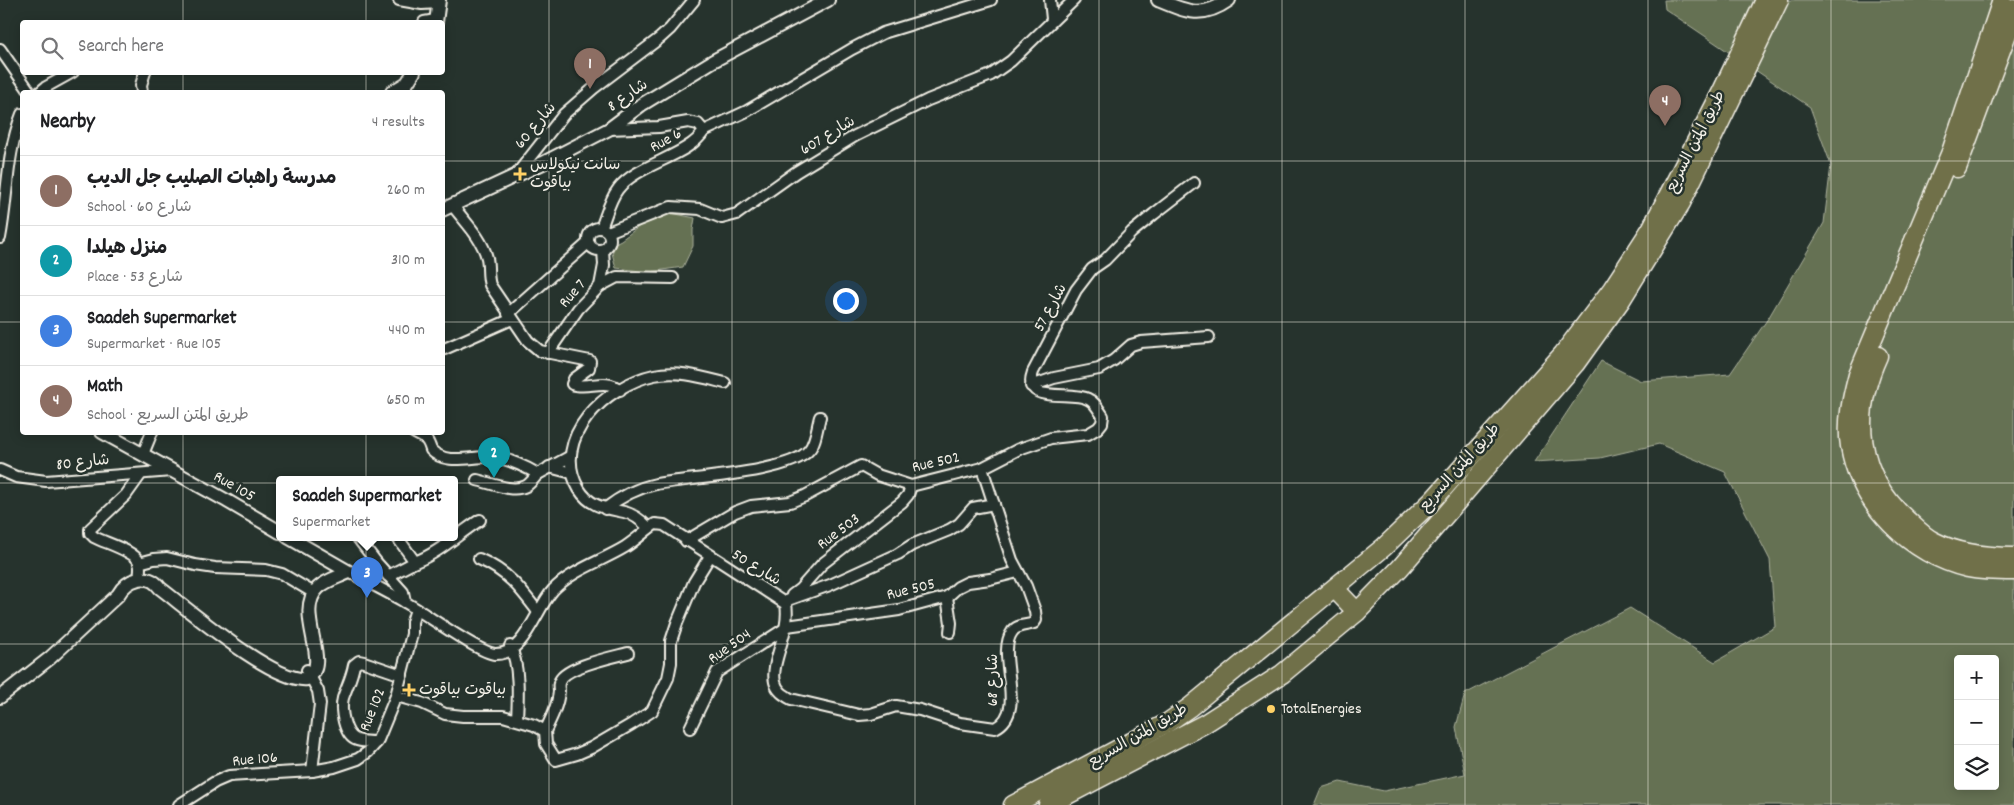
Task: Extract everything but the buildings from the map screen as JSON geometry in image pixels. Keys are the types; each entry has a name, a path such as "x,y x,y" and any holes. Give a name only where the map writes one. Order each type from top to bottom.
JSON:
{"highway":[{"name":"طريق المتن السريع","path":"1013,805 1167,723 1190,707 1384,548 1432,500 1563,354 1612,288 1651,229 1673,189 1765,0"},
{"name":"طريق المتن السريع","path":"1048,805 1204,724 1282,674 1357,612 1440,524 1576,364 1621,300 1681,203 1779,0"},
{"path":"2002,0 1864,396 1863,445 1869,466 1881,491 1894,508 1932,540 1955,549 1985,557 2014,557"},
{"path":"2014,9 1962,155 1894,306 1858,374 1851,402 1849,423 1850,445 1862,484 1887,520 1903,536 1927,551 1950,562 1969,568 2014,571"},
{"path":"1335,589 1357,612"}],"street":[{"path":"399,0 422,4 439,1 433,20"},
{"name":"شارع 60","path":"516,175 564,114 594,88 660,38 694,0"},
{"name":"شارع 8","path":"448,208 608,129 641,105 713,61 828,0"},
{"path":"704,131 747,111 852,49 883,33 991,0"},
{"path":"1050,0 1052,20"},
{"name":"شارع 607","path":"604,230 671,207 700,209 722,218 737,214 796,172 856,136 928,100 991,74 1011,61 1052,20 1068,8 1074,0"},
{"path":"1158,0 1196,13 1206,12 1229,0"},
{"path":"0,49 29,90"},
{"path":"43,90 68,75"},
{"path":"136,75 141,89"},
{"path":"141,89 144,75"},
{"path":"396,90 408,83 412,75"},
{"path":"0,238 9,161 20,119"},
{"name":"Rue 6","path":"604,230 618,188 694,142 704,131 698,124 688,122 659,127 608,129"},
{"path":"0,154 9,161"},
{"name":"شارع 57","path":"1031,386 1030,382 1051,336 1076,290 1092,270 1147,220 1194,183"},
{"path":"448,208 480,240 487,260 487,274 490,285 528,341 540,351 590,361 589,368 574,379 572,384 582,386 589,384 611,384 620,390"},
{"path":"595,228 604,230 610,236 610,244 603,250 592,248 588,243 590,232 595,228"},
{"path":"445,348 510,316 588,243"},
{"name":"Rue 7","path":"548,352 578,309 600,286 604,265 603,250"},
{"path":"604,265 617,277"},
{"path":"600,286 617,277 673,278"},
{"path":"1031,386 1054,378 1099,369 1114,360 1131,345 1141,342 1209,337"},
{"path":"517,720 517,681 511,648 526,625 535,617 561,582 624,547 650,528 634,516 605,510 586,498 572,473 571,456 576,437 585,420 593,410 620,390 642,378 666,373 690,374 725,383"},
{"name":"Rue 502","path":"686,541 735,512 751,506 790,502 828,485 861,466 877,475 911,486 982,468 1037,442 1051,438 1088,434 1094,432 1102,423 1103,416 1096,405 1088,399 1079,395 1039,393 1031,386"},
{"path":"605,510 626,495 646,487 771,468 799,457 809,451 820,417"},
{"path":"108,435 172,471"},
{"path":"143,454 151,435"},
{"path":"418,435 430,443 431,450 436,455 447,458 492,457 521,464 538,474"},
{"path":"477,480 520,488 530,483 538,474 549,467 571,456"},
{"path":"549,467 572,473"},
{"path":"982,468 1012,560 1018,572"},
{"name":"شارع 80","path":"0,470 16,478 46,481 172,471"},
{"name":"Rue 105","path":"172,471 276,530"},
{"path":"139,578 140,563 132,554 94,537 90,534 90,529 126,495 141,474"},
{"name":"Rue 503","path":"787,602 822,564 902,502 908,495 911,486"},
{"path":"787,602 830,585 898,554 912,545 949,530 959,524 973,508 994,504"},
{"path":"458,533 480,520"},
{"name":"شارع 50","path":"650,528 655,524 664,526 787,602 786,627 775,674"},
{"path":"295,541 405,602 472,644 482,644 494,648 511,648"},
{"path":"361,541 403,592 405,602"},
{"path":"400,541 415,562"},
{"path":"388,576 429,557 448,541"},
{"path":"628,654 586,665 562,677 552,717 545,731 546,744 556,760 591,748 652,711 668,678 671,663 671,641 677,623 694,582 710,556"},
{"path":"140,563 167,558 195,566 266,570 282,574 314,593"},
{"path":"479,559 512,579 535,617"},
{"path":"312,771 320,704 318,691 309,673 315,654 309,605 314,593 327,582 349,572"},
{"name":"Rue 505","path":"786,627 899,610 947,597 958,587 968,582 1018,572"},
{"name":"شارع 68","path":"775,674 778,688 783,694 845,713 871,714 896,706 920,710 960,724 995,728 1005,721 1007,715 1011,686 1007,647 1012,631 1036,620 1026,586 1018,572"},
{"path":"0,696 50,658 118,595 127,584 139,578 150,580 157,584 255,660 284,674 309,673"},
{"path":"118,595 139,584 160,588"},
{"path":"947,597 951,623 950,632"},
{"name":"Rue 102","path":"312,771 346,764 358,759 377,742 396,696 412,634 412,622 416,609"},
{"name":"Rue 102","path":"412,634 425,615"},
{"name":"Rue 504","path":"690,728 717,672 786,627"},
{"path":"377,742 356,740 346,727 343,699 352,679 354,665 359,661 364,662 402,675"},
{"path":"396,696 422,703 445,714 503,716 545,731"},
{"name":"Rue 106","path":"179,805 228,776 312,771"}],"green space":[{"path":"1664,0 2014,0 2014,805 1314,805 1321,788 1340,782 1384,791 1465,774 1456,727 1465,694 1630,608 1715,662 1775,627 1770,560 1725,472 1659,444 1600,458 1534,462 1601,361 1641,381 1730,374 1769,317 1824,223 1831,165 1810,107 1665,9"},
{"path":"666,212 695,218 693,246 683,267 649,272 616,268 612,253 617,242 648,220"}],"place":[{"name":"مدرسة راهبات الصليب جل الديب","path":"590,89"},
{"name":"Math","path":"1665,126"},
{"name":"سانت نيكولاس بياقوت","path":"520,174"},
{"name":"منزل هيلدا","path":"494,478"},
{"name":"Saadeh Supermarket","path":"367,598"},
{"name":"بياقوت بياقوت","path":"409,690"},
{"name":"TotalEnergies","path":"1271,709"}]}
